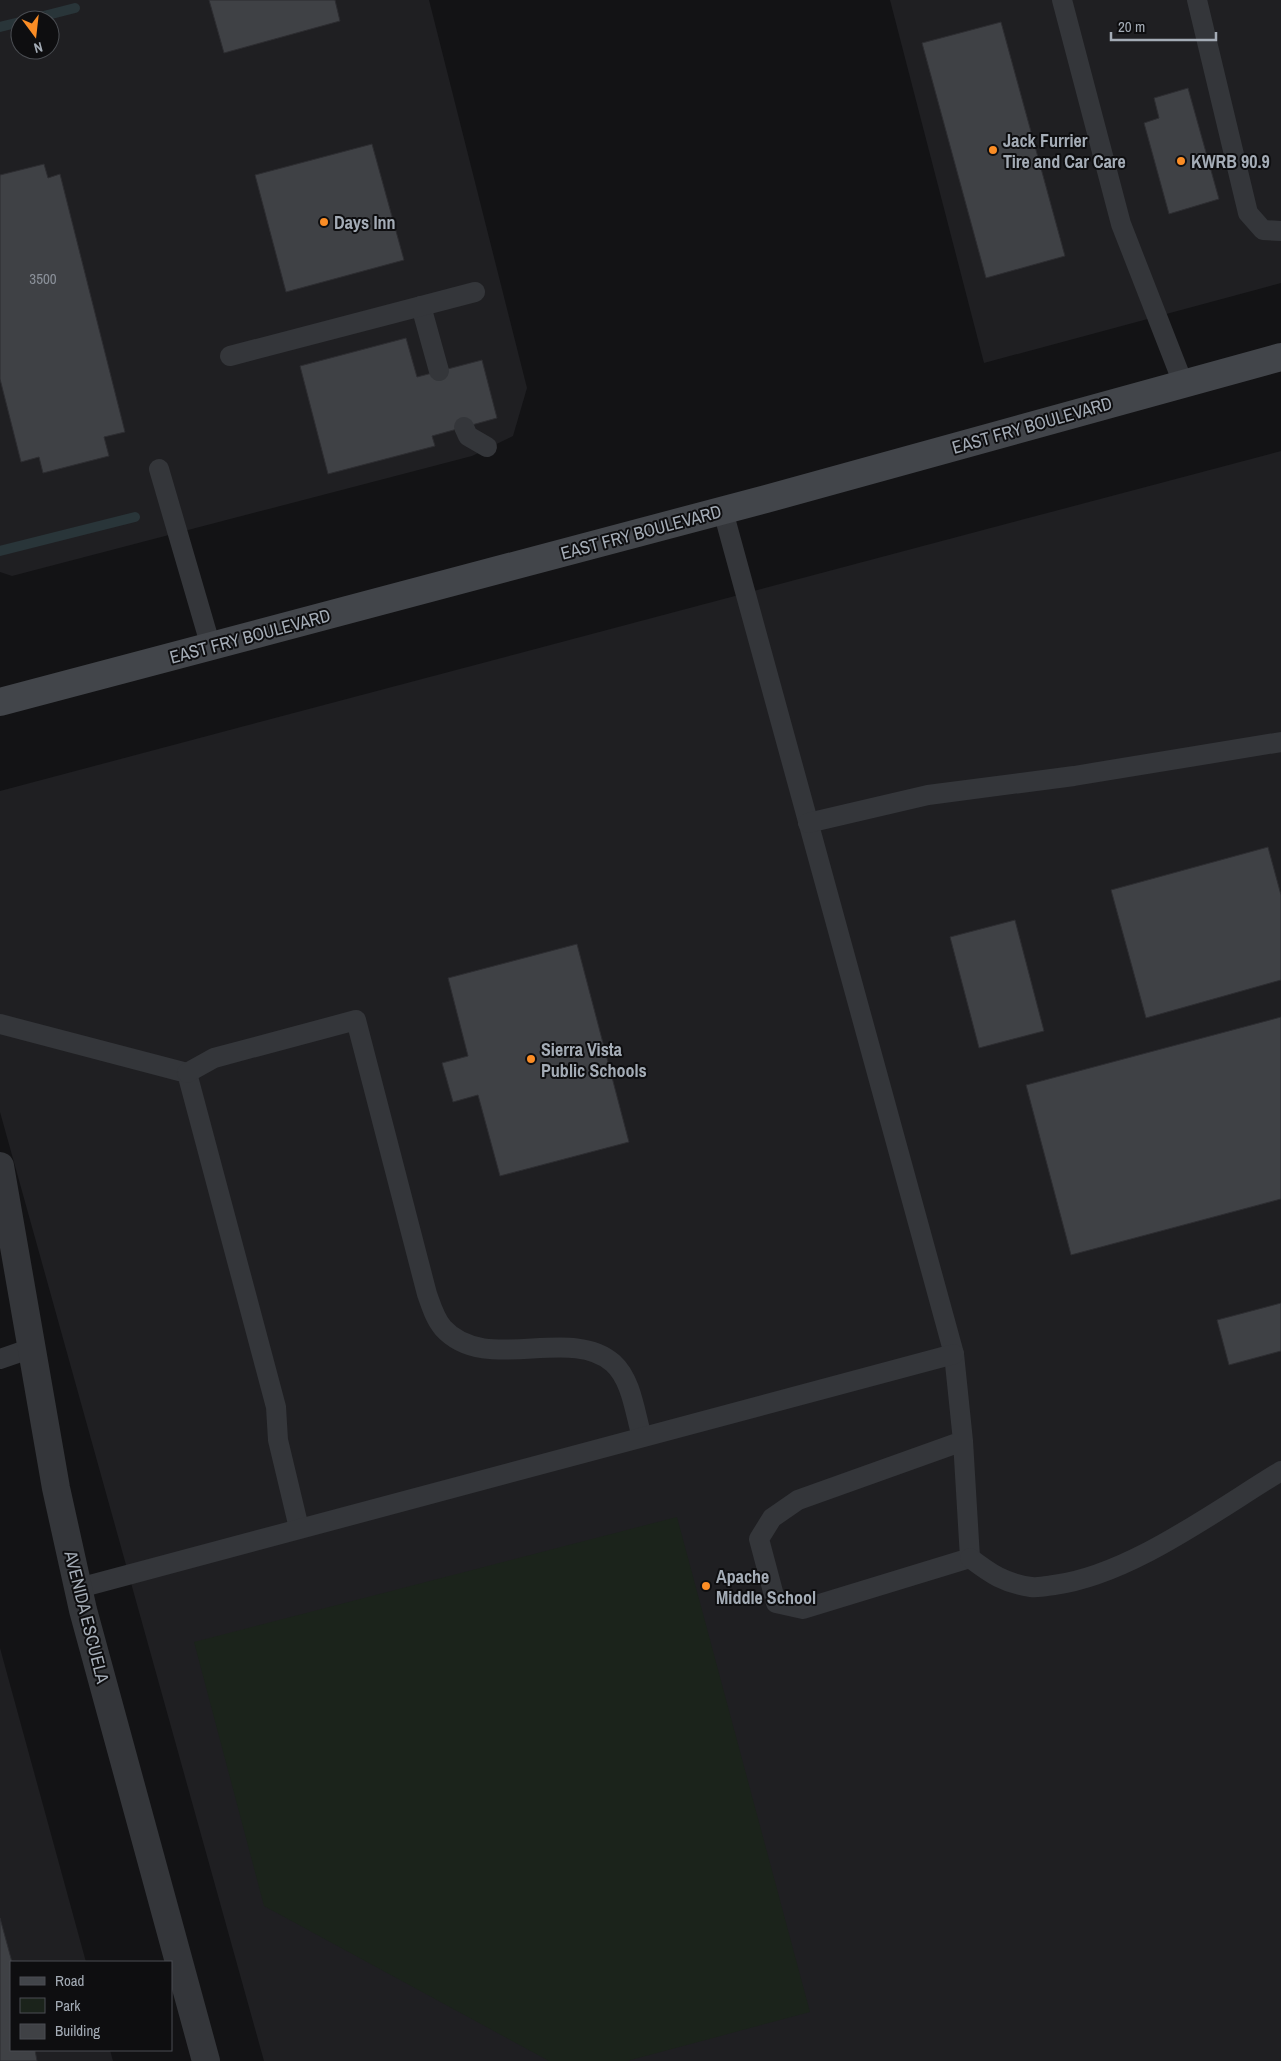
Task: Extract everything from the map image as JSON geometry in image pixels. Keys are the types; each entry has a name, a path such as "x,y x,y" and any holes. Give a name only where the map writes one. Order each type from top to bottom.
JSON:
{"main road":[{"name":"EAST FRY BOULEVARD","path":"0,702 723,511 1281,357"}],"street":[{"name":"AVENIDA ESCUELA","path":"0,1166 56,1488 79,1588 206,2061"}],"lane":[{"path":"1062,0 1121,224 1182,383"},
{"path":"1196,0 1248,213 1263,230 1281,231"},
{"path":"230,356 476,292"},
{"path":"421,306 439,371"},
{"path":"464,427 468,436 488,447"},
{"path":"159,468 211,647"},
{"path":"723,511 954,1354 963,1442 970,1558 999,1580 1033,1588 1071,1583 1102,1573 1164,1543 1281,1471"},
{"path":"808,823 928,795 1074,776 1281,742"},
{"path":"0,1024 187,1073 214,1058 356,1020 428,1294 442,1328 456,1339 488,1350 559,1349 599,1354 614,1364 624,1379 642,1437"},
{"path":"187,1073 276,1407 278,1440 299,1528"},
{"path":"0,1359 32,1348"},
{"path":"79,1588 954,1354"},
{"path":"963,1442 798,1500 772,1518 760,1539 776,1603 803,1609 970,1558"}],"shaded area":[{"path":"0,0 429,0 527,388 513,436 472,456 12,576 0,572"},
{"path":"890,0 1281,0 1281,283 984,363"},
{"name":"Apache Middle School","path":"1281,451 1281,2061 264,2061 0,1112 0,791"},
{"path":"0,1648 86,1961 10,1961 10,2051 110,2051 113,2061 0,2061"}],"green space":[{"path":"677,1517 810,2012 627,2061 549,2061 264,1906 194,1642"}],"building":[{"path":"209,0 335,0 340,21 224,53"},
{"name":"Jack Furrier Tire and Car Care","path":"1001,22 1065,256 986,278 922,43"},
{"name":"KWRB 90.9","path":"1188,88 1219,199 1169,214 1144,123 1159,118 1154,98"},
{"path":"372,144 404,260 286,292 255,175"},
{"path":"44,164 48,178 60,174 125,432 104,437 109,456 43,473 39,457 21,462 0,379 0,175"},
{"path":"406,338 417,377 482,360 497,418 432,436 435,446 328,474 300,366"},
{"path":"1268,847 1281,895 1281,980 1146,1018 1111,890"},
{"path":"1015,920 1044,1031 979,1048 950,937"},
{"name":"Sierra Vista Public Schools","path":"577,944 629,1142 500,1176 478,1095 453,1102 442,1063 468,1056 448,978"},
{"path":"1281,1017 1281,1199 1071,1255 1026,1085"},
{"path":"1281,1303 1281,1351 1229,1365 1217,1320"},
{"path":"0,1918 12,1961 10,1961 10,2051 35,2051 37,2061 0,2061"}],"waterway":[{"path":"60,12 75,8"},
{"path":"0,27 10,24"},
{"path":"0,551 135,517"}],"place":[{"name":"Jack Furrier Tire and Car Care","path":"993,150"},
{"name":"KWRB 90.9","path":"1181,161"},
{"name":"Days Inn","path":"324,222"},
{"name":"Sierra Vista Public Schools","path":"531,1059"},
{"name":"Apache Middle School","path":"706,1586"}]}
